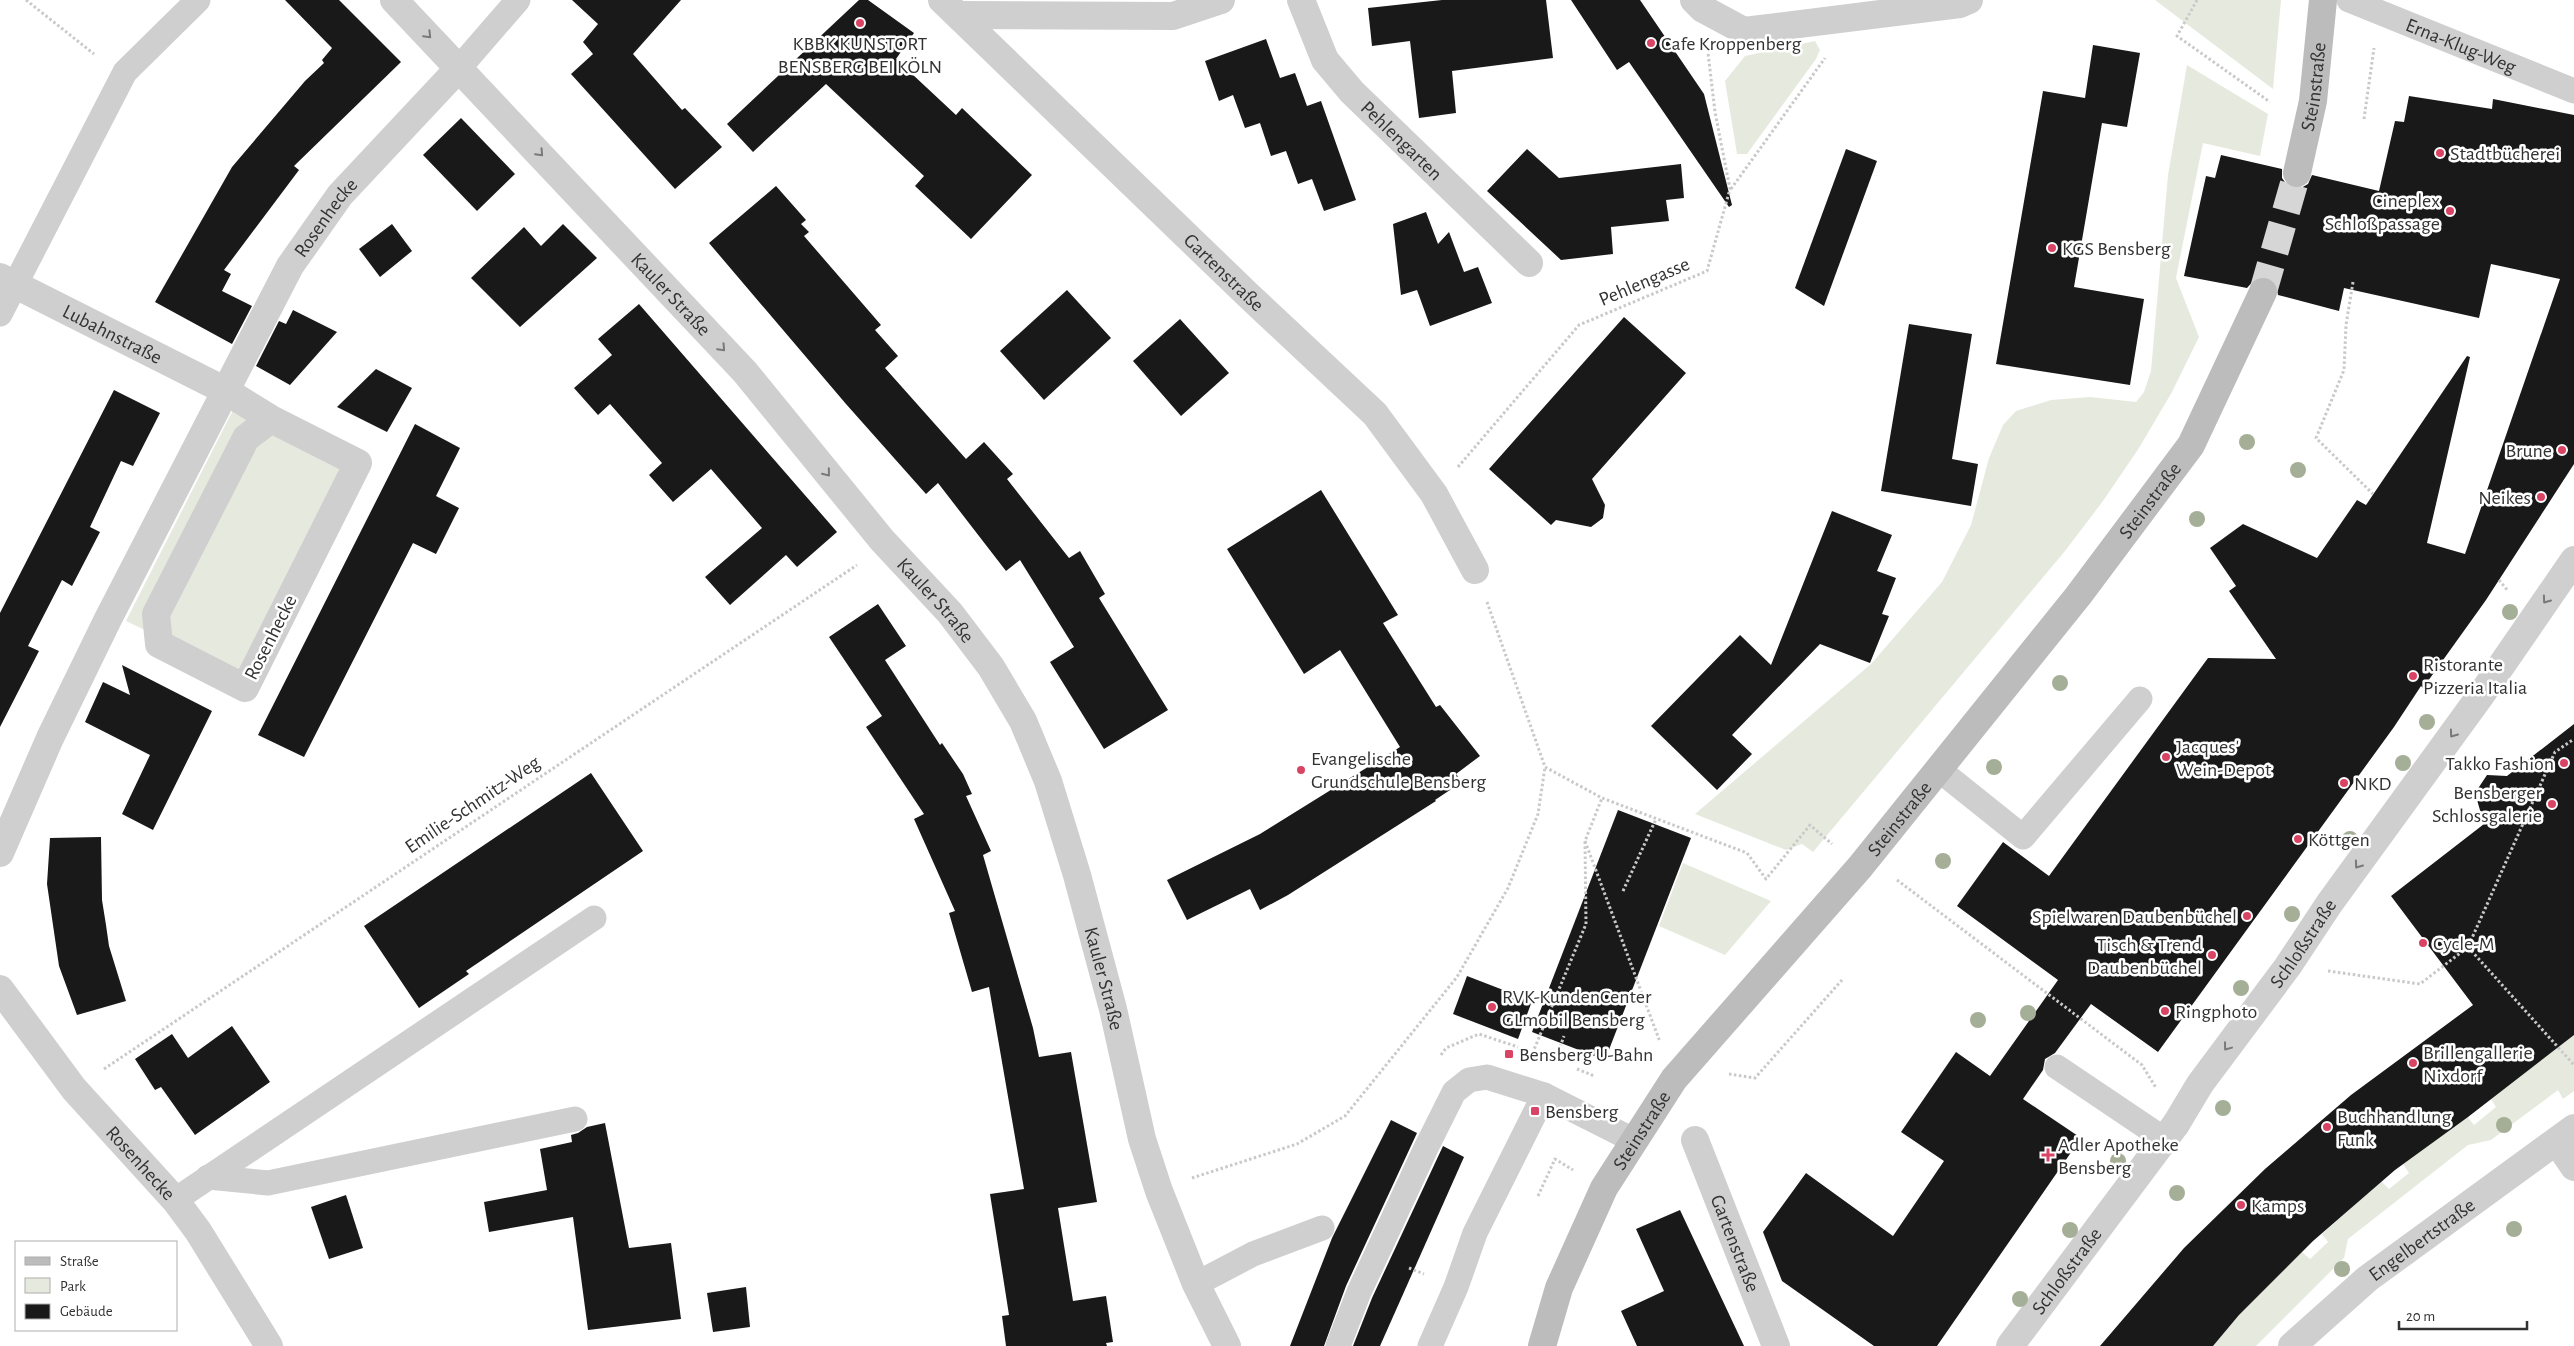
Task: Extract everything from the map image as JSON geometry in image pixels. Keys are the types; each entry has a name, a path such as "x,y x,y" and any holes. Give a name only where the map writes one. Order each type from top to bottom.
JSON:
{"main road":[{"name":"Steinstraße","path":"2298,173 2313,101 2323,0"},
{"name":"Steinstraße","path":"1542,1346 1559,1288 1604,1188 1633,1140 1674,1079 1860,867 2078,596 2191,445 2263,292"}],"street":[{"name":"Kauler Straße","path":"394,0 460,67 745,372 882,540 950,613 991,667 1023,721 1048,780 1077,875 1113,1009 1142,1139 1159,1191 1196,1284 1227,1346"},
{"path":"959,5 1173,16 1220,0"},
{"name":"Pehlengarten","path":"1301,0 1325,60 1352,92 1530,263"},
{"path":"1698,4 1744,31 1854,19 1960,4 1969,0"},
{"name":"Gartenstraße","path":"959,5 1249,296 1375,414 1434,494 1475,570"},
{"name":"Rosenhecke","path":"0,853 50,738 75,687 290,266 334,203 460,67"},
{"name":"Lubahnstraße","path":"8,281 226,391"},
{"name":"Rosenhecke","path":"226,391 271,418 358,463 245,688 159,644 156,614 246,438 271,418"},
{"name":"Schloßstraße","path":"2010,1346 2170,1131 2200,1084 2288,966 2329,904 2481,695 2574,560"},
{"name":"Rosenhecke","path":"0,989 74,1089 175,1200 198,1231 270,1346"},
{"path":"2565,1135 2574,1167"},
{"name":"Engelbertstraße","path":"2292,1346 2367,1279 2565,1135"},
{"name":"Gartenstraße","path":"1695,1140 1776,1346"}],"lane":[{"path":"0,314 8,281 125,72 198,0"},
{"path":"460,67 518,0"},
{"name":"Erna-Klug-Weg","path":"2348,0 2574,91"},
{"path":"1938,769 2023,837 2140,699"},
{"path":"175,1200 594,918"},
{"path":"2057,1067 2170,1131"},
{"path":"1338,1346 1377,1253 1454,1092 1469,1080 1487,1077 1544,1095 1633,1140"},
{"path":"1430,1346 1456,1287 1476,1232 1544,1095"},
{"path":"208,1177 268,1183 575,1119"},
{"path":"1196,1284 1253,1254 1322,1228"}],"path":[{"path":"26,0 107,64 125,72"},
{"path":"2197,0 2177,36 2270,102"},
{"name":"Pehlengasse","path":"1434,494 1579,325 1707,271 1730,189 1715,112 1698,4"},
{"path":"1730,189 1854,19"},
{"path":"2364,119 2375,40"},
{"path":"2353,282 2346,325 2344,370 2316,438 2373,494"},
{"name":"Emilie-Schmitz-Weg","path":"74,1089 866,559 882,540"},
{"path":"1159,1191 1297,1144 1345,1116 1457,977 1503,896 1538,814 1545,767 1475,570"},
{"path":"2288,966 2420,984 2468,947 2555,752 2574,739"},
{"path":"1545,767 1602,798 1747,852 1766,879 1810,825"},
{"path":"1540,1055 1533,1052 1586,924 1585,841 1602,798"},
{"path":"1623,891 1656,819"},
{"path":"1585,841 1674,1079"},
{"path":"1860,867 1890,875 2142,1064 2170,1131"},
{"path":"2468,947 2574,1065"},
{"path":"1729,1074 1755,1078 1842,980"},
{"path":"1547,1058 1555,1060"},
{"path":"1538,1196 1555,1158 1604,1188"},
{"path":"1377,1253 1456,1287"}],"green space":[{"path":"2155,0 2281,0 2273,89"},
{"path":"1815,41 1820,50 1816,59 1747,154 1737,154 1725,81 1745,56"},
{"path":"2187,65 2268,114 2260,156 2203,143 2176,278 2199,337 2172,392 2139,448 2103,501 2065,551 1813,852 1802,844 1786,850 1695,814 1871,664 1942,582 1971,525 1989,458 2003,425 2016,411 2051,400 2090,397 2136,402 2144,392 2151,371 2168,175"},
{"path":"233,410 255,421 149,632 126,621"},
{"path":"275,433 338,463 343,475 245,668 232,672 167,641 164,615 252,444"},
{"path":"1683,863 1771,901 1725,955 1659,926"},
{"path":"2574,1035 2574,1091 2563,1099 2558,1090 2491,1140 2468,1145 2348,1239 2344,1258 2256,1346 2213,1346 2240,1314 2302,1252 2310,1259 2328,1242 2322,1234 2381,1181 2389,1189 2409,1173 2403,1164 2467,1116 2474,1125 2496,1107 2491,1099"}],"building":[{"path":"285,0 339,0 401,62 294,166 299,170 224,270 231,274 222,291 252,306 232,344 155,302 232,167 305,81 324,63 322,60 332,48"},
{"path":"572,0 681,0 633,54 682,110 685,108 722,147 675,189 571,74 593,54 583,42 598,24"},
{"path":"859,0 868,0 914,33 896,59 956,115 962,108 1032,175 971,239 915,186 924,176 826,84 753,152 727,124"},
{"path":"1442,0 1546,0 1553,58 1452,71 1456,113 1419,118 1410,41 1372,46 1368,8"},
{"path":"1571,0 1640,0 1704,94 1732,205 1729,207 1629,62 1617,70"},
{"path":"1266,39 1280,78 1295,73 1307,106 1321,101 1356,200 1324,211 1312,179 1298,184 1286,151 1271,156 1260,123 1245,128 1233,95 1219,101 1205,61"},
{"path":"2093,45 2140,53 2127,127 2102,123 2074,287 2144,299 2130,385 1996,364 2043,91 2085,98"},
{"path":"2409,96 2492,109 2493,99 2574,115 2574,464 2486,600 2423,688 2421,686 2394,727 2158,1052 2091,1004 2055,1053 2045,1059 2043,1070 2023,1099 2081,1138 1937,1346 1874,1346 1782,1281 1763,1232 1806,1173 1893,1236 1944,1161 1901,1132 1956,1052 1990,1076 2058,980 1957,906 2003,842 2049,876 2208,658 2276,659 2229,591 2236,586 2210,548 2243,524 2317,558 2357,500 2366,505 2467,356 2470,357 2427,543 2465,554 2560,279 2491,264 2479,318 2344,288 2339,311 2278,295 2276,284 2269,278 2262,276 2255,279 2247,288 2184,276 2206,176 2215,178 2221,155 2282,169 2282,178 2287,185 2293,188 2301,188 2308,184 2312,175 2379,191 2395,121 2404,122"},
{"path":"461,118 515,174 477,211 423,155"},
{"path":"1527,149 1559,178 1681,164 1684,198 1666,200 1669,221 1611,227 1613,254 1561,260 1487,191"},
{"path":"1846,149 1877,161 1824,306 1795,288"},
{"path":"776,186 806,220 801,224 809,232 804,236 881,325 875,330 898,356 885,368 966,459 984,442 1013,474 1007,479 1069,558 1080,551 1105,594 1099,598 1168,710 1104,749 1050,662 1074,647 1020,560 1006,571 938,483 926,494 846,404 709,243"},
{"path":"1426,212 1438,244 1449,232 1464,272 1478,267 1492,303 1430,326 1417,290 1401,295 1393,224"},
{"path":"392,224 412,251 380,277 359,249"},
{"path":"563,224 597,258 520,327 471,278 524,227 541,246"},
{"path":"1067,290 1111,338 1044,400 1000,351"},
{"path":"639,304 837,532 797,567 786,555 730,605 705,577 762,528 711,469 673,502 649,475 662,463 610,404 598,415 574,388 612,355 598,339"},
{"path":"293,310 337,332 290,385 256,366 279,321 286,324"},
{"path":"1624,317 1686,373 1592,479 1605,505 1603,518 1591,527 1556,520 1551,525 1489,469"},
{"path":"1180,319 1229,373 1181,416 1133,361"},
{"path":"1909,324 1972,334 1952,459 1978,464 1971,506 1881,491"},
{"path":"376,369 412,388 387,432 337,407"},
{"path":"114,390 160,413 133,466 121,461 90,527 100,532 72,586 62,580 28,646 39,651 0,727 0,613"},
{"path":"415,424 460,448 436,496 459,508 436,554 413,543 304,757 258,735"},
{"path":"1321,490 1398,615 1383,623 1436,707 1440,705 1480,756 1456,774 1462,782 1436,801 1288,895 1260,910 1250,889 1187,920 1167,880 1260,834 1400,747 1340,650 1304,674 1227,549"},
{"path":"1832,511 1892,535 1877,571 1896,578 1882,614 1889,616 1870,663 1820,644 1732,735 1752,754 1717,790 1651,726 1740,635 1771,665"},
{"path":"878,604 906,646 885,660 940,745 942,743 963,774 972,794 966,796 991,851 983,855 1033,1028 1039,1057 1071,1052 1097,1202 1058,1208 1073,1301 1106,1296 1113,1342 1106,1343 1107,1346 1006,1346 1002,1316 1009,1315 990,1194 1024,1189 989,987 972,992 949,913 955,911 914,819 924,814 866,727 882,716 829,637"},
{"path":"122,665 212,711 153,830 122,814 150,755 85,722 103,682 130,695"},
{"path":"2574,724 2574,1035 2468,1117 2395,1170 2313,1241 2239,1315 2213,1346 2100,1346 2184,1248 2265,1169 2351,1095 2473,1005 2391,896 2484,824 2475,793 2487,775 2507,776"},
{"path":"591,773 643,851 466,971 469,974 419,1008 364,926"},
{"path":"1618,810 1691,838 1605,1060 1532,1032"},
{"path":"101,837 102,900 109,946 126,1001 77,1015 59,966 47,884 50,838"},
{"name":"RVK-KundenCenter GLmobil Bensberg","path":"1467,976 1532,1001 1518,1039 1453,1014"},
{"path":"232,1026 270,1082 195,1135 161,1087 155,1090 135,1059 172,1034 188,1058"},
{"path":"1391,1120 1417,1133 1346,1286 1324,1346 1290,1346 1332,1238"},
{"path":"605,1123 629,1248 671,1243 681,1319 588,1330 573,1217 489,1232 484,1202 547,1190 540,1149 572,1142 571,1135 587,1127"},
{"path":"1443,1146 1464,1157 1380,1346 1353,1346 1372,1298"},
{"path":"346,1195 363,1248 329,1259 311,1207"},
{"path":"1680,1210 1744,1346 1637,1346 1621,1311 1664,1291 1636,1229"},
{"path":"746,1287 750,1327 713,1332 707,1293"}],"tunnel":[{"path":"2263,292 2297,173"}],"place":[{"name":"KBBK KUNSTORT BENSBERG BEI KÖLN","path":"860,23"},
{"name":"Cafe Kroppenberg","path":"1651,43"},
{"name":"Stadtbücherei","path":"2440,153"},
{"name":"Cineplex Schloßpassage","path":"2450,211"},
{"name":"KGS Bensberg","path":"2052,248"},
{"name":"Brune","path":"2562,450"},
{"name":"Neikes","path":"2541,497"},
{"name":"Ristorante Pizzeria Italia","path":"2413,676"},
{"name":"Jacques' Wein-Depot","path":"2166,757"},
{"name":"Takko Fashion","path":"2564,763"},
{"name":"Evangelische Grundschule Bensberg","path":"1301,770"},
{"name":"NKD","path":"2344,783"},
{"name":"Bensberger Schlossgalerie","path":"2552,804"},
{"name":"Köttgen","path":"2298,839"},
{"name":"Spielwaren Daubenbüchel","path":"2247,916"},
{"name":"Cycle-M","path":"2423,943"},
{"name":"Tisch & Trend Daubenbüchel","path":"2212,955"},
{"name":"RVK-KundenCenter GLmobil Bensberg","path":"1492,1007"},
{"name":"Ringphoto","path":"2165,1011"},
{"name":"Bensberg U-Bahn","path":"1509,1054"},
{"name":"Brillengallerie Nixdorf","path":"2413,1063"},
{"name":"Bensberg","path":"1535,1111"},
{"name":"Buchhandlung Funk","path":"2327,1127"},
{"name":"Adler Apotheke Bensberg","path":"2048,1155"},
{"name":"Kamps","path":"2241,1205"}]}
